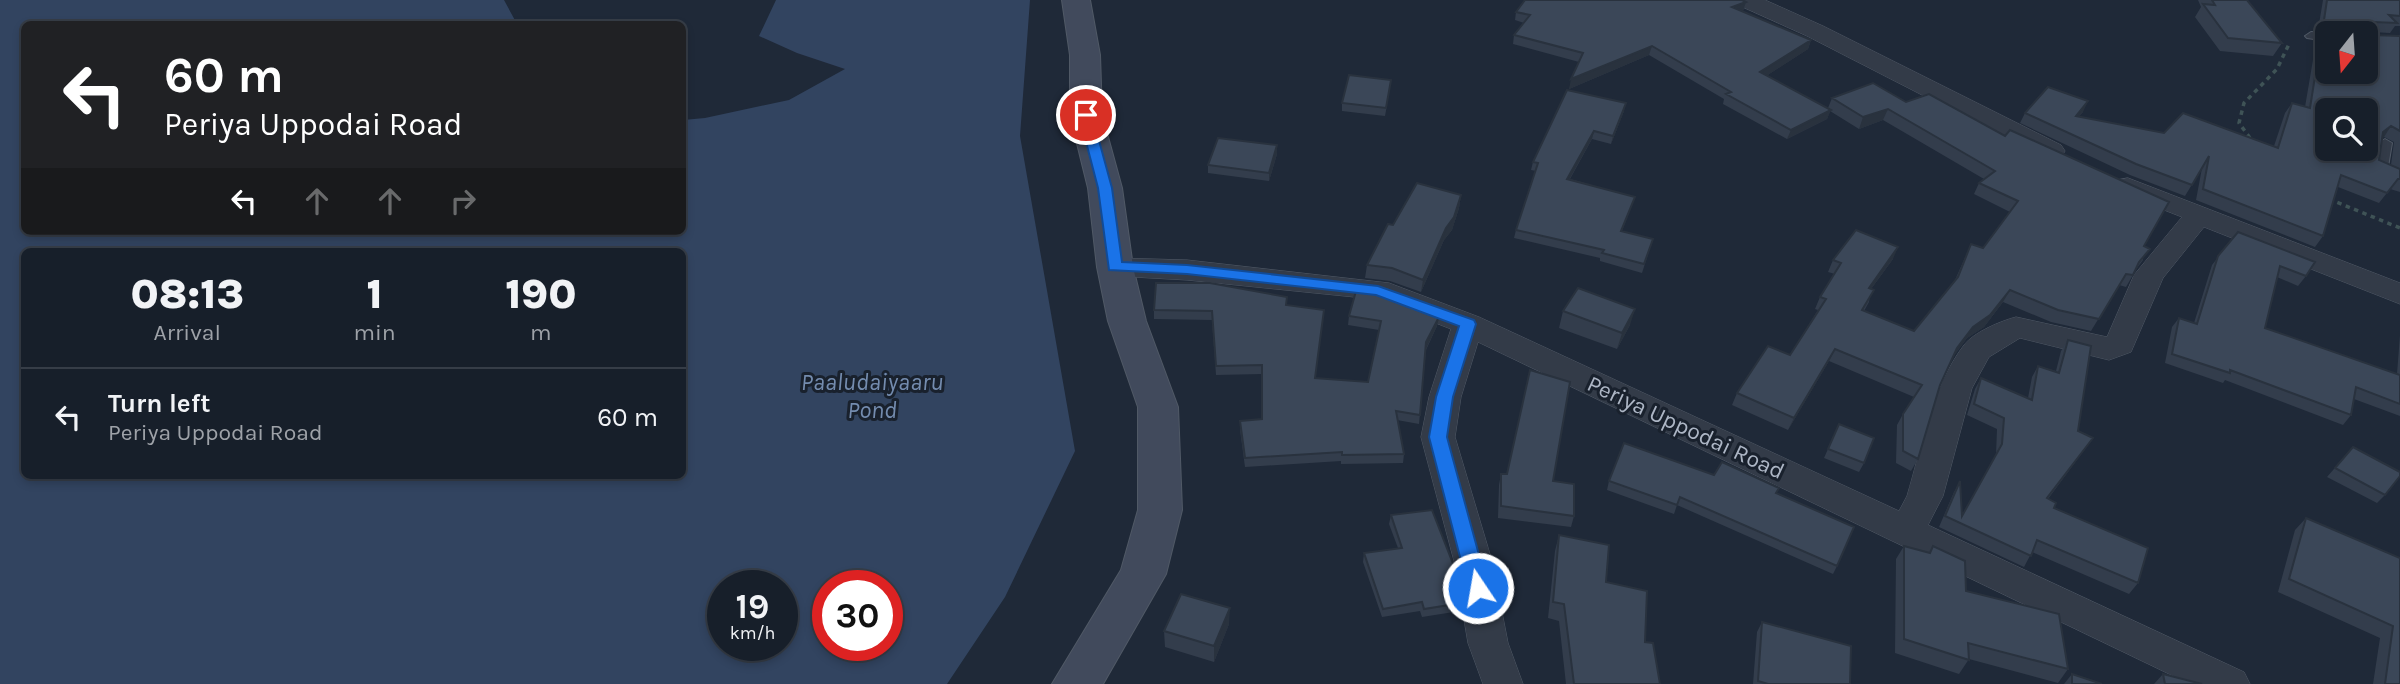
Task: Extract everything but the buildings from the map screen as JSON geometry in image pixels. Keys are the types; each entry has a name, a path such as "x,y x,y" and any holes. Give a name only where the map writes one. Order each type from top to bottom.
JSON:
{"street":[{"path":"1076,0 1085,55 1086,115 1105,188 1115,267 1127,321 1158,407 1160,510 1143,574 1077,684"},
{"path":"1746,0 1815,31 2090,170 2198,216 2400,294"},
{"path":"1907,531 1926,496 1956,388 1977,350 2015,327 2109,349 2120,344 2149,275 2198,216"},
{"name":"Periya Uppodai Road","path":"1115,267 1187,270 1378,290 1468,324 2230,684"},
{"path":"1468,324 1445,397 1438,437 1473,561 1488,643 1503,684"}],"lane":[{"path":"2311,36 2315,36"},
{"path":"2385,143 2381,169 2400,179"}],"path":[{"path":"2256,142 2248,137 2239,123 2244,103 2277,69 2291,40 2311,36"},
{"path":"2327,199 2400,228"}],"water":[{"name":"Paaludaiyaaru Pond","path":"0,0 504,0 515,21 21,21 21,235 686,235 686,120 789,100 845,69 797,53 759,36 776,0 1030,0 1020,136 1075,451 1005,597 947,684 0,684"}],"route":[{"path":"1086,115 1105,188 1115,267 1187,270 1378,290 1468,324 1445,397 1438,437 1478,588"}]}
